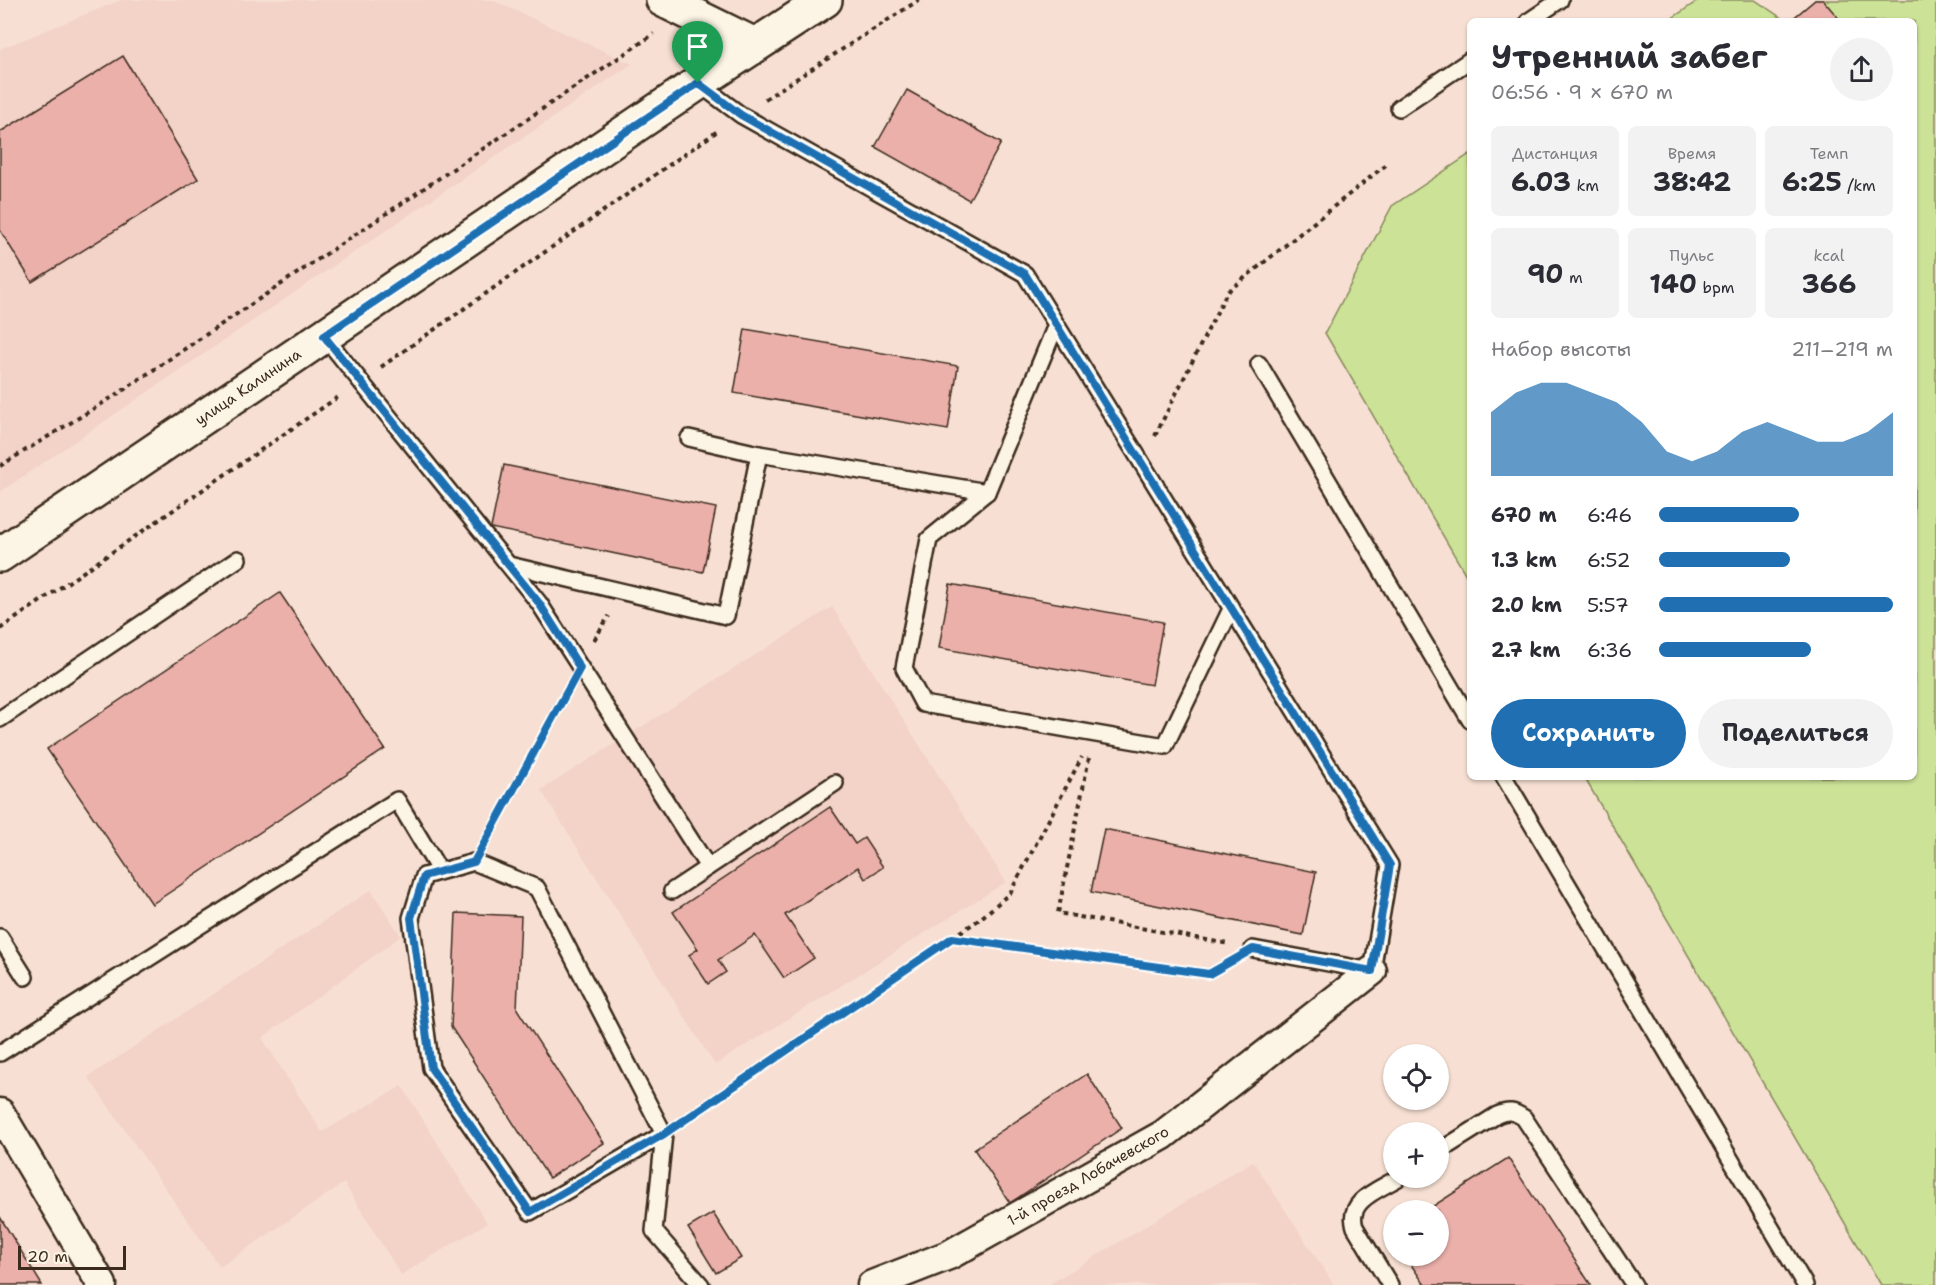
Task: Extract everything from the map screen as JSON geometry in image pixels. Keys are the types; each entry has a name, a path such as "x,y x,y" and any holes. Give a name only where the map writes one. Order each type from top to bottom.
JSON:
{"main road":[{"name":"улица Калинина","path":"0,555 698,83 825,0"},
{"path":"675,6 755,45"}],"street":[{"name":"1-й проезд Лобачевского","path":"872,1285 949,1255 1163,1135 1372,971"},
{"path":"0,1113 102,1285"}],"lane":[{"path":"1533,18 1560,0"},
{"path":"1399,108 1467,62"},
{"path":"698,83 741,115 1025,274 1390,865 1372,971 1253,949"},
{"path":"1056,325 987,492 929,539 904,668 923,704 1165,746 1231,609"},
{"path":"324,336 539,603 708,867"},
{"path":"1259,364 1467,715"},
{"path":"689,438 759,454 987,492"},
{"path":"509,565 623,594 726,616 759,454"},
{"path":"0,718 238,559"},
{"path":"1506,780 1805,1285"},
{"path":"672,891 836,783"},
{"path":"0,1053 397,800 439,870"},
{"path":"664,1134 530,1212 431,1068 411,918 424,876 474,862 537,888 664,1134 654,1231 701,1285"},
{"path":"0,937 26,977"},
{"path":"1449,1145 1506,1111 1516,1112 1524,1118 1634,1285"},
{"path":"1383,1187 1360,1202 1354,1208 1352,1218 1354,1227 1390,1285"}],"path":[{"path":"741,115 919,0"},
{"path":"0,466 116,396 675,6"},
{"path":"1142,463 1227,292 1387,164"},
{"path":"474,862 623,594"},
{"path":"664,1134 952,938 1010,893 1094,734"},
{"path":"1094,734 1058,913 1253,949"},
{"path":"952,938 1209,974 1253,949"}],"shaded area":[{"path":"121,0 492,0 632,64 0,492 0,49"},
{"path":"832,607 1006,882 715,1065 541,790"},
{"path":"371,890 401,936 262,1038 322,1132 402,1086 487,1223 401,1275 344,1183 220,1267 88,1077"},
{"path":"1253,1161 1334,1285 1048,1285"}],"green space":[{"path":"1699,0 1755,0 1782,18 1672,18"},
{"path":"1815,0 1936,0 1936,1285 1881,1285 1586,780 1917,780 1917,18 1794,18"},
{"path":"1467,156 1467,577 1325,333 1392,206"}],"building":[{"path":"1815,0 1823,0 1838,18 1794,18"},
{"path":"123,56 198,179 32,282 0,230 0,132"},
{"path":"907,90 1001,143 969,200 875,147"},
{"path":"745,329 958,366 948,430 734,393"},
{"path":"504,465 716,508 703,572 491,528"},
{"path":"950,584 1163,622 1152,685 939,648"},
{"path":"280,593 385,749 152,904 47,749"},
{"path":"830,807 855,844 864,838 883,867 865,879 858,867 785,915 814,958 784,978 755,935 718,960 726,972 708,984 689,955 698,949 673,912"},
{"path":"1104,829 1316,872 1303,935 1091,892"},
{"path":"456,913 521,916 517,1009 604,1143 549,1178 451,1027"},
{"path":"1087,1074 1122,1128 1010,1203 974,1149"},
{"path":"1508,1158 1591,1285 1425,1285 1412,1266 1449,1266 1449,1200 1443,1200"},
{"path":"713,1213 741,1258 716,1273 688,1228"},
{"path":"0,1217 42,1285 0,1285"}],"route":[{"path":"698,83 741,115 1025,274 1390,865 1372,971 1253,949 1209,974 952,938 664,1134 530,1212 431,1068 420,1000 411,918 424,876 474,862 580,668 539,603 324,336 698,83"}]}
